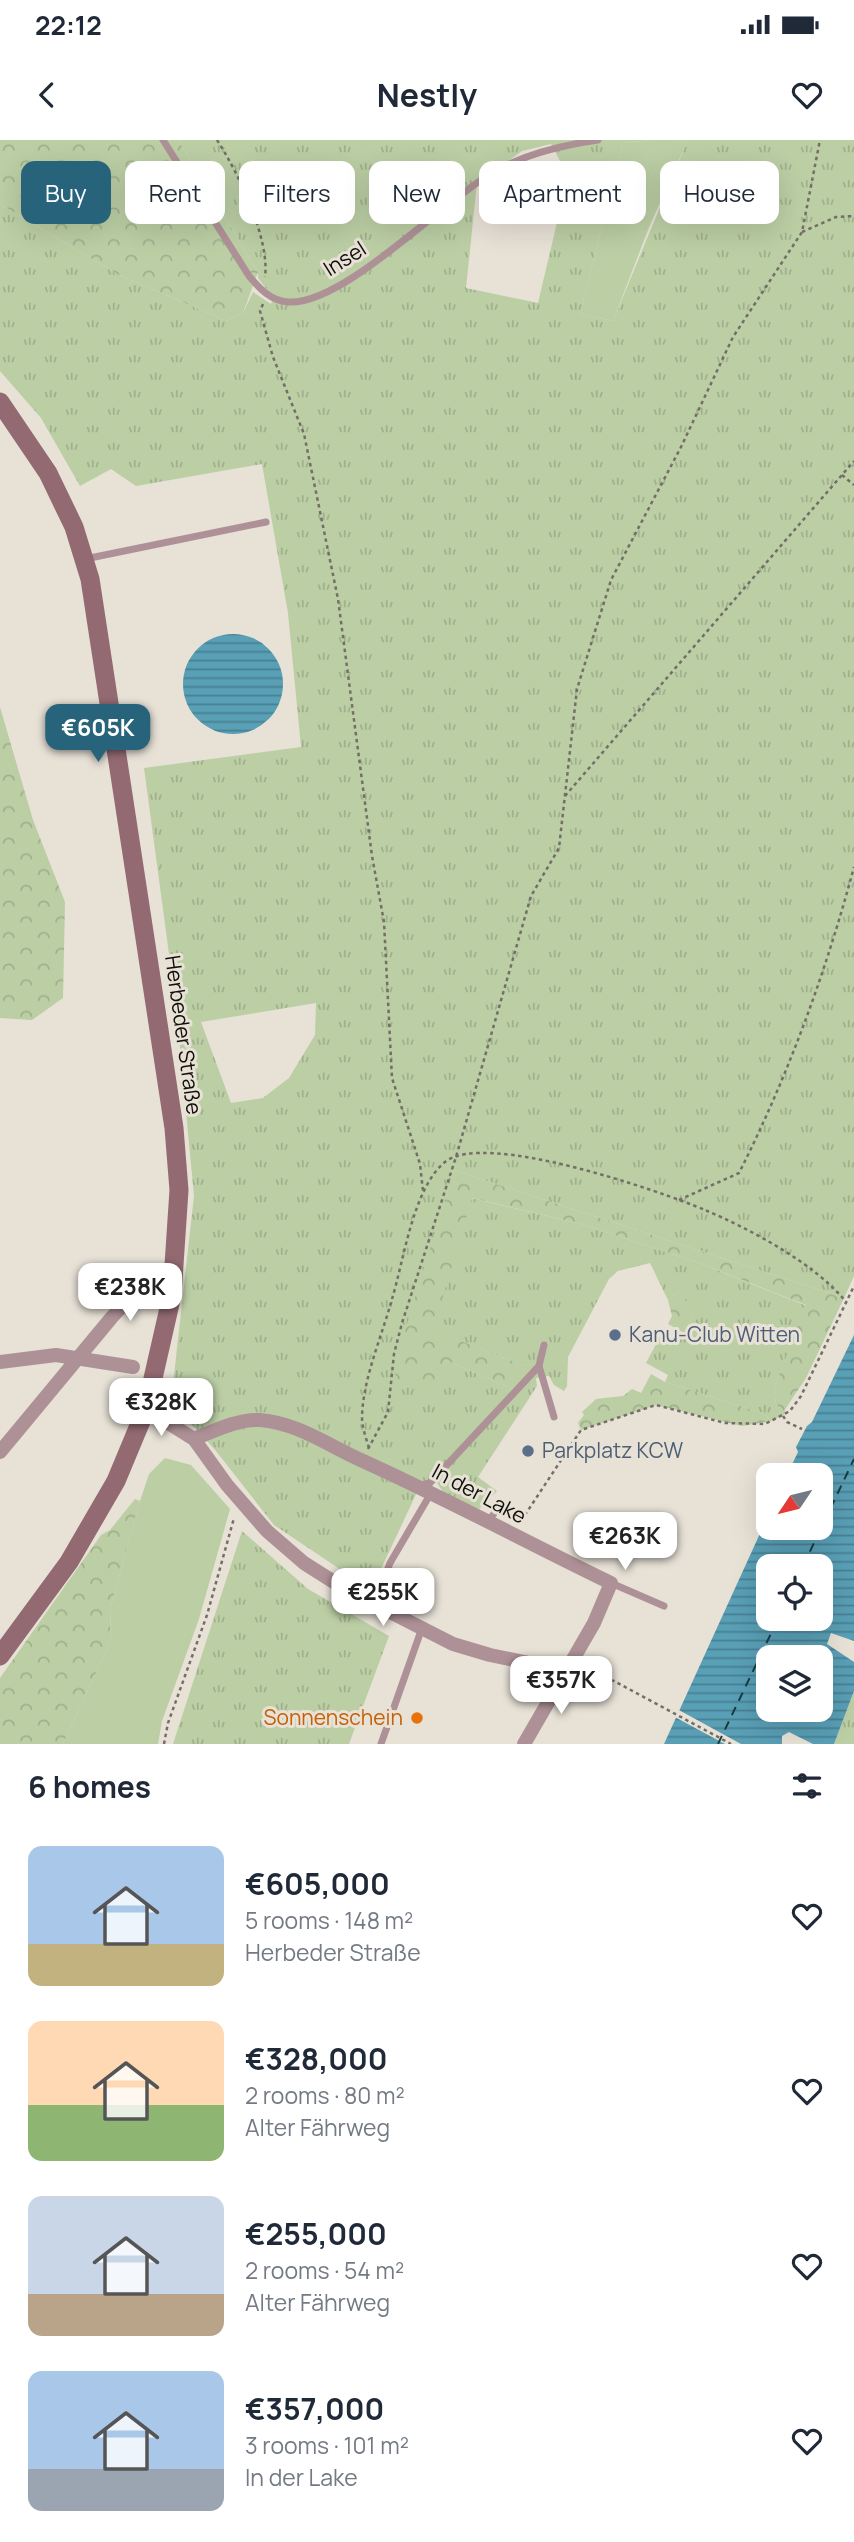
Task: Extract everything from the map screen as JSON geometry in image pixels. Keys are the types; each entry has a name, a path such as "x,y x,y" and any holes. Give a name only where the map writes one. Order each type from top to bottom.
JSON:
{"main road":[{"name":"Herbeder Straße","path":"0,402 48,473 74,527 90,579 165,1064 179,1190 172,1295 146,1409 95,1522 0,1656"}],"street":[{"path":"0,1452 112,1317 142,1286 149,1270"},
{"path":"0,1362 56,1355 133,1367"},
{"path":"146,1409 194,1439 267,1531 304,1563 374,1604 453,1644 490,1655 567,1671"},
{"name":"In der Lake","path":"194,1439 234,1423 258,1420 292,1426 426,1489 486,1523 611,1583"},
{"path":"524,1744 567,1671 611,1583"}],"lane":[{"path":"163,140 237,260 262,291"},
{"name":"Insel","path":"262,291 288,302 307,300 322,294 381,258 496,171 543,152 597,140"},
{"path":"84,559 266,522"},
{"path":"374,1604 390,1563 426,1489 539,1366 544,1345"},
{"path":"539,1366 554,1417"},
{"path":"486,1523 501,1504"},
{"path":"611,1583 664,1606"},
{"path":"382,1744 422,1628"}],"path":[{"path":"218,140 229,158 255,222 265,273 262,291"},
{"path":"820,140 802,232 733,337 681,447 611,580 577,689 559,848 531,896 456,1157 402,1323 394,1354 388,1412 369,1448 362,1416 367,1391 423,1191 446,1161 456,1157 524,1154 679,1200 760,1238 830,1283 846,1301"},
{"path":"802,232 836,217 854,216"},
{"path":"260,311 273,357 304,434 338,600 372,856 384,922 392,1077 420,1164 423,1191"},
{"path":"565,796 854,461"},
{"path":"842,474 854,485"},
{"path":"679,1200 739,1173 779,1088 841,916 854,867"},
{"path":"511,1535 581,1430 656,1405 742,1426 765,1424 783,1416 801,1396 854,1286"},
{"path":"783,1416 787,1422 802,1429"},
{"path":"164,1744 168,1723 207,1615 236,1512 243,1503"},
{"path":"593,1674 632,1690 731,1744"}],"green space":[{"path":"0,140 178,140 191,161 125,161 125,224 225,224 225,218 258,272 243,313 227,321 119,275 34,224 111,224 111,161 21,161 21,217 0,204"},
{"path":"178,140 651,140 623,143 618,161 560,161 551,144 522,151 508,161 479,161 466,288 538,303 557,224 603,224 580,314 613,321 660,207 660,224 779,224 779,161 679,161 686,144 678,140 854,140 854,1276 844,1298 454,1170 398,1357 445,1360 516,1390 538,1366 525,1366 432,1330 471,1198 581,1224 699,1263 807,1306 774,1388 776,1404 787,1413 772,1421 762,1413 665,1382 668,1375 646,1363 662,1333 679,1342 692,1319 679,1291 668,1300 650,1263 618,1271 609,1279 568,1357 567,1386 564,1391 554,1385 549,1376 536,1378 537,1386 478,1477 497,1491 479,1509 444,1493 436,1482 448,1465 430,1483 420,1486 371,1590 274,1525 216,1451 171,1402 194,1196 176,1006 144,768 301,747 288,613 262,464 136,486 111,469 80,486 41,418 0,371 0,204 21,217 21,224 34,224 119,275 227,321 243,313 253,292 271,304 273,298 258,278 258,272 225,218 225,161 191,161","holes":["316,1003 315,1035 289,1078 263,1098 231,1103 201,1022"]},
{"path":"678,140 686,144 678,161 660,161 660,203 613,321 580,314 603,224 646,224 646,161 618,161 623,143"},
{"path":"0,707 33,820 65,902 63,998 32,1020 0,1018"},
{"path":"454,1170 844,1298 806,1378 784,1411 776,1404 774,1388 806,1305 699,1263 581,1224 472,1198 433,1330 525,1366 539,1366 516,1390 445,1360 435,1386 418,1391 394,1382 397,1357"},
{"path":"679,1291 687,1300 692,1319 684,1333 668,1324 672,1316 668,1300"},
{"path":"651,1374 665,1382 762,1413 772,1421 742,1426 656,1405 581,1430 578,1423 584,1415 582,1412 596,1399 623,1396 632,1389 641,1393"},
{"path":"165,1458 191,1465 230,1509 199,1619 162,1721 158,1744 63,1744 110,1643 111,1606 140,1501 149,1474"},
{"path":"135,1499 140,1501 111,1606 110,1643 63,1744 0,1744 0,1678 101,1535 110,1530"},
{"path":"242,1531 308,1589 389,1636 349,1744 173,1744"},
{"path":"854,1691 854,1744 834,1744"}],"water":[{"path":"233,634 261,642 275,656 283,684 275,712 261,726 233,734 205,726 191,712 183,684 191,656 205,642"},
{"path":"854,1335 854,1641 831,1633 828,1645 756,1645 756,1722 833,1722 833,1648 854,1662 854,1691 834,1744 813,1744 789,1732 782,1736 782,1744 664,1744 757,1540 833,1540 833,1463 793,1463 798,1452 796,1447 812,1422"}],"pier":[{"path":"677,1709 741,1744 725,1744 673,1716"}],"ferry route":[{"path":"809,1554 854,1459"},
{"path":"718,1744 772,1631"}],"place":[{"name":"Kanu-Club Witten","path":"615,1335"},
{"name":"Parkplatz KCW","path":"528,1451"},
{"name":"Sonnenschein","path":"417,1718"}]}
